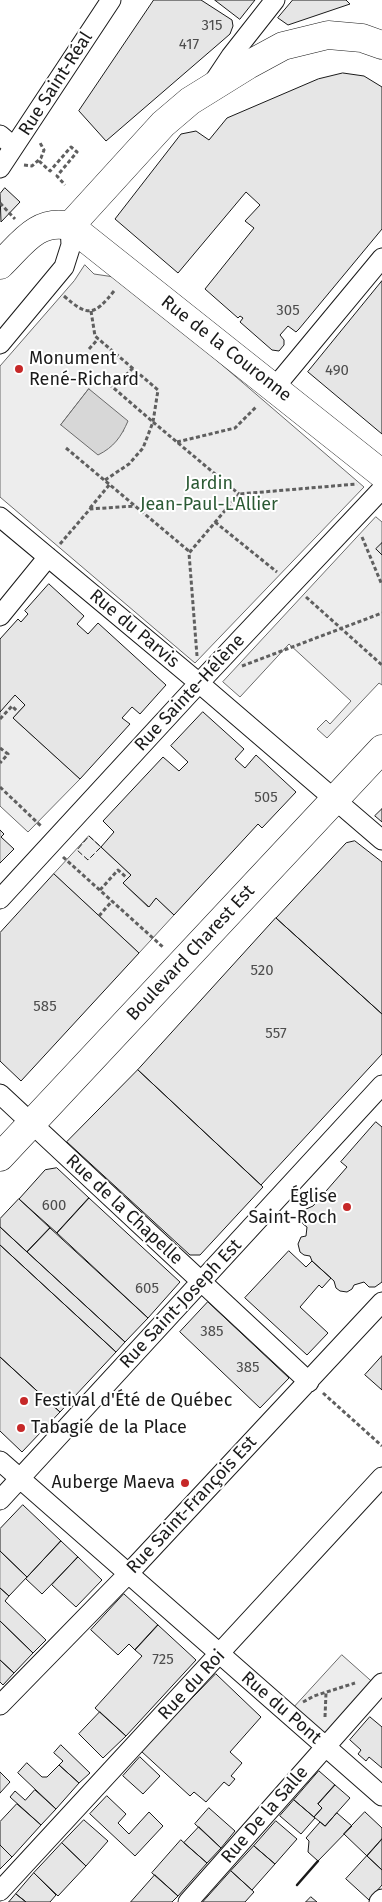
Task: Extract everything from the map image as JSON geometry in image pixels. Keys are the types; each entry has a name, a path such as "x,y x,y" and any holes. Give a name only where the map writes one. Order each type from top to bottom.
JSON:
{"main road":[{"path":"0,266 30,235 43,225 58,223 70,226 163,124 190,101 248,65 284,46 328,35 362,38 382,45"},
{"name":"Rue de la Couronne","path":"70,226 275,387 376,482"},
{"name":"Boulevard Charest Est","path":"0,1157 382,749"}],"street":[{"name":"Rue Saint-Réal","path":"0,168 7,141 111,0"},
{"path":"209,88 231,56 275,0"},
{"path":"0,344 64,267 71,245 70,226"},
{"path":"275,387 382,258"},
{"name":"Rue Sainte-Hélène","path":"0,899 354,518 376,482"},
{"name":"Rue du Parvis","path":"0,517 199,683 382,840"},
{"path":"0,616 48,557"},
{"name":"Rue Saint-Joseph Est","path":"0,1500 382,1085"},
{"name":"Rue de la Chapelle","path":"0,1094 309,1382"},
{"name":"Rue Saint-François Est","path":"0,1705 128,1574 382,1302"},
{"name":"Rue du Pont","path":"0,1461 382,1796"},
{"name":"Rue du Roi","path":"0,1891 382,1477"},
{"name":"Rue De la Salle","path":"188,1902 324,1746 380,1685"},
{"path":"379,1902 382,1899"}],"path":[{"path":"39,161 50,171 71,147 77,152 57,176 64,185"},
{"path":"0,203 10,212"},
{"path":"60,292 80,310 91,311 101,308 118,286"},
{"path":"91,311 95,336 158,390 153,422 143,448 129,464 105,480"},
{"path":"88,349 98,339"},
{"path":"121,380 133,368"},
{"path":"109,384 239,494"},
{"path":"177,442 235,428 275,387"},
{"path":"66,448 190,552"},
{"path":"199,683 190,552 239,494 376,482"},
{"path":"48,557 110,484"},
{"path":"90,509 135,506"},
{"path":"354,518 382,585"},
{"path":"215,522 292,584 382,665"},
{"path":"234,669 382,613"},
{"path":"0,718 12,706 18,712"},
{"path":"0,748 8,754 0,763"},
{"path":"0,787 100,890 181,964"},
{"path":"100,890 118,870 127,878"},
{"path":"99,916 112,901"},
{"path":"309,1382 382,1446"},
{"path":"288,1714 304,1701 314,1696 354,1683 380,1685"}],"green space":[{"name":"Jardin Jean-Paul-L'Allier","path":"85,265 94,274 121,278 364,487 195,663 0,497 0,366 74,281","holes":["89,389 124,431 61,425"]},
{"path":"376,517 382,522 382,685 379,683 327,738 317,729 326,720 330,724 351,701 289,644 240,697 223,682"},
{"path":"15,695 25,705 13,718 80,779 28,832 0,806 0,712"},
{"path":"89,836 131,875 123,883 148,907 156,898 174,915 139,953 54,874"},
{"path":"342,1655 378,1687 325,1746 288,1714"}],"shaded area":[{"path":"89,389 128,421 116,441 98,455 61,425"}],"building":[{"path":"154,0 201,0 232,20 233,26 230,34 106,141 79,111"},
{"path":"215,0 255,0 240,19"},
{"path":"293,0 346,0 350,4 288,25 278,18"},
{"path":"343,73 364,76 382,87 382,229 299,329 296,332 288,326 280,335 284,340 284,345 279,351 272,350 240,322 243,318 240,316 238,318 205,289 254,228 245,221 260,205 246,192 178,273 115,219 181,134 196,131 209,140 227,118 318,79"},
{"path":"5,188 20,202 1,222 0,194"},
{"path":"382,281 382,434 308,372"},
{"path":"382,543 382,555 376,549"},
{"path":"49,584 84,616 77,624 88,634 98,623 166,685 140,714 132,707 122,718 130,724 80,779 13,718 25,705 15,695 0,712 0,639 18,619 21,622 28,614 25,611"},
{"path":"203,712 244,749 235,759 245,768 256,755 296,792 262,828 258,824 174,915 156,898 149,907 123,883 131,875 101,847 114,832 103,821 163,757 179,771 188,762 171,746"},
{"path":"382,809 382,822 375,816"},
{"path":"0,830 4,834 1,837 14,849 0,863"},
{"path":"355,841 382,862 382,1014 276,918 346,843"},
{"path":"54,874 139,953 21,1081 0,1061 0,933"},
{"path":"276,918 382,1014 382,1054 261,1185 138,1070"},
{"path":"138,1070 263,1187 200,1255 190,1255 67,1142"},
{"name":"Église Saint-Roch","path":"376,1122 382,1127 382,1282 375,1287 369,1287 364,1282 354,1285 347,1292 340,1291 336,1288 334,1281 312,1261 310,1256 300,1252 298,1244 301,1237 306,1236 307,1227 303,1224 300,1216 304,1210 313,1206 347,1167 341,1162"},
{"path":"57,1168 89,1198 57,1233 19,1199 45,1170"},
{"path":"89,1198 180,1282 148,1318 57,1233"},
{"path":"19,1199 50,1228 27,1252 0,1227 0,1219"},
{"path":"0,1227 125,1342 116,1352 0,1245"},
{"path":"50,1228 148,1318 125,1342 27,1252"},
{"path":"0,1245 116,1352 60,1412 0,1357"},
{"path":"289,1251 306,1267 312,1261 331,1278 322,1288 319,1285 300,1307 328,1333 307,1355 245,1298"},
{"path":"208,1302 289,1378 260,1408 180,1332"},
{"path":"382,1356 382,1390 365,1375"},
{"name":"Festival d'Été de Québec","path":"0,1357 60,1412 22,1452 0,1431"},
{"path":"23,1505 61,1541 27,1577 0,1551 0,1529"},
{"path":"61,1541 78,1557 42,1594 26,1579"},
{"path":"0,1551 27,1577 9,1596 0,1588"},
{"path":"78,1557 102,1580 76,1607 52,1585"},
{"path":"0,1588 9,1596 5,1601 46,1640 33,1653 0,1621"},
{"path":"124,1594 158,1625 135,1650 129,1644 118,1655 91,1630"},
{"path":"0,1621 33,1653 14,1673 0,1660"},
{"path":"158,1625 196,1660 126,1736 95,1708 142,1656 135,1650"},
{"path":"0,1660 14,1673 3,1685 0,1682"},
{"path":"216,1674 261,1717 230,1752 242,1763 231,1776 235,1779 229,1786 224,1782 206,1802 194,1792 190,1796 141,1751"},
{"path":"100,1712 126,1736 103,1758 79,1734"},
{"path":"370,1717 382,1727 382,1768 369,1757 366,1761 358,1754 361,1750 350,1740"},
{"path":"61,1745 90,1773 79,1783 59,1765 63,1761 54,1753"},
{"path":"140,1757 160,1776 143,1794 123,1776"},
{"path":"27,1763 42,1777 47,1777 59,1765 79,1783 56,1809 18,1773"},
{"path":"319,1771 335,1785 318,1804 322,1808 314,1817 294,1800"},
{"path":"0,1772 10,1782 0,1793"},
{"path":"335,1785 350,1798 325,1826 314,1817 322,1808 318,1804"},
{"path":"35,1790 56,1809 41,1825 10,1797 15,1791 25,1800"},
{"path":"107,1796 126,1814 118,1823 129,1834 149,1812 163,1826 135,1856 90,1814"},
{"path":"294,1800 315,1818 301,1834 280,1816"},
{"path":"17,1804 41,1825 12,1857 0,1845 0,1822"},
{"path":"209,1808 235,1831 221,1848 195,1824"},
{"path":"365,1812 382,1828 382,1839 367,1856 344,1834"},
{"path":"337,1813 352,1826 318,1861 308,1852 309,1841 306,1838 320,1822 325,1826"},
{"path":"84,1820 108,1841 86,1866 62,1843"},
{"path":"276,1821 297,1839 275,1864 254,1846"},
{"path":"199,1827 221,1848 207,1863 184,1843"},
{"path":"382,1839 382,1870 367,1856"},
{"path":"181,1840 207,1863 178,1896 152,1873"},
{"path":"62,1843 86,1866 58,1896 34,1873"},
{"path":"0,1845 12,1857 0,1869"},
{"path":"254,1846 275,1864 252,1890 231,1871"},
{"path":"367,1856 382,1870 382,1885 369,1900 346,1879"},
{"path":"231,1871 254,1892 245,1902 203,1902"},
{"path":"34,1873 56,1895 50,1902 26,1902 16,1894"},
{"path":"155,1875 178,1896 172,1902 131,1902"},
{"path":"16,1894 26,1902 9,1902"},
{"path":"311,1897 317,1902 306,1902"}],"fence":[{"path":"89,836 101,847 88,860 77,850 89,836"}],"wall":[{"path":"297,1885 318,1861"}],"place":[{"name":"Monument René-Richard","path":"19,369"},
{"name":"Église Saint-Roch","path":"347,1207"},
{"name":"Festival d'Été de Québec","path":"24,1401"},
{"name":"Tabagie de la Place","path":"21,1428"},
{"name":"Auberge Maeva","path":"185,1483"}]}
